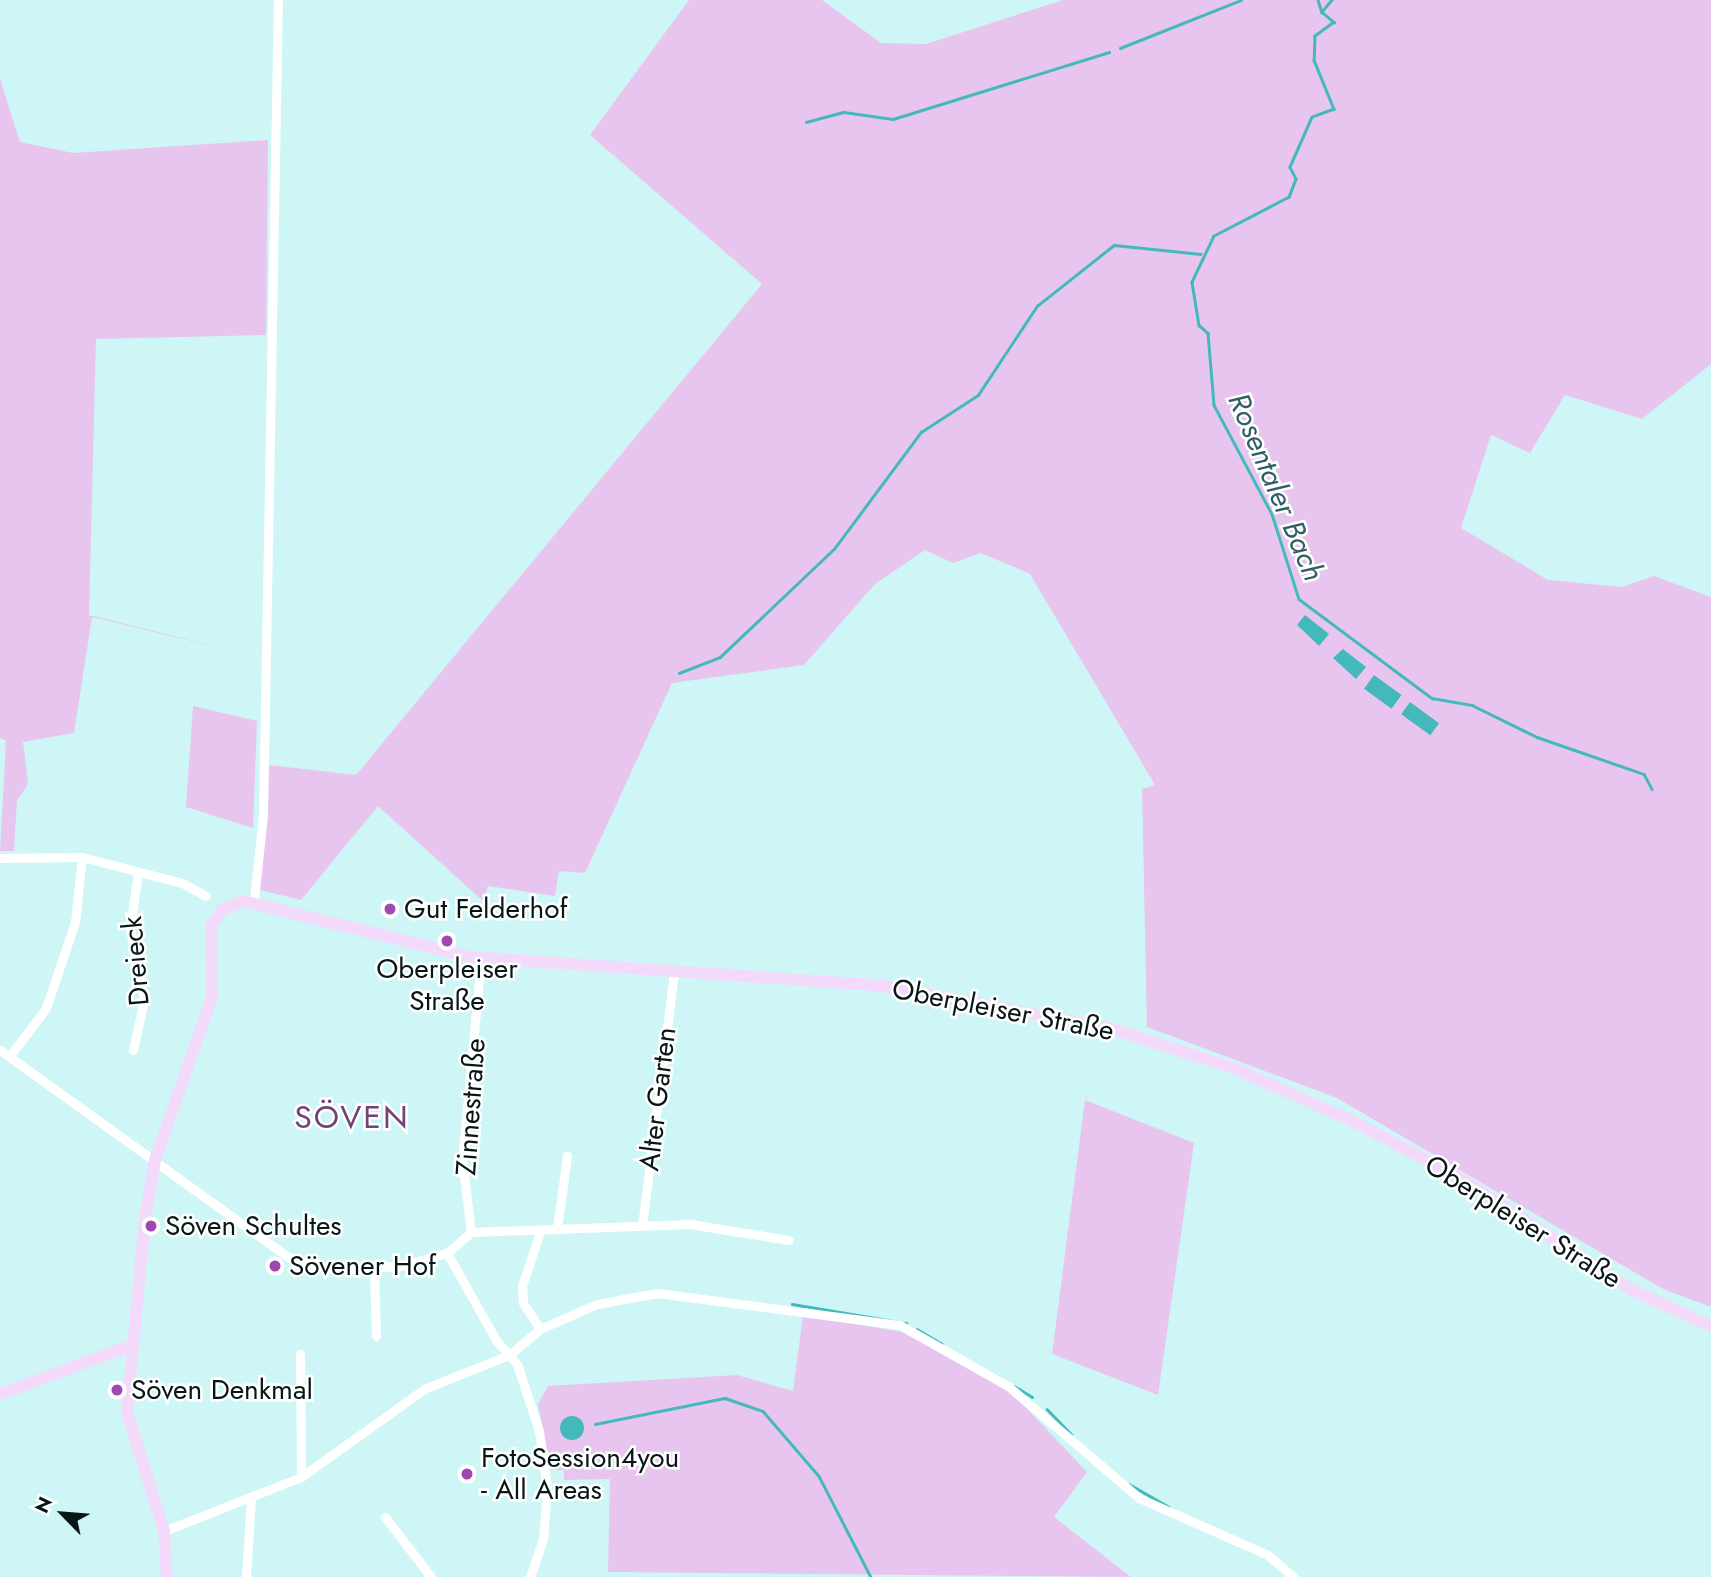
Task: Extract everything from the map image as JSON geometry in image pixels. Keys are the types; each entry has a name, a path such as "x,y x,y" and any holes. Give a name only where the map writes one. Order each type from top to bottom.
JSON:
{"main road":[{"name":"Oberpleiser Straße","path":"254,900 403,943 481,958 940,993 1102,1027 1209,1059 1352,1121 1443,1168 1632,1290 1711,1326"},
{"path":"167,1577 164,1531 129,1427 133,1345 155,1160 212,997 211,926 222,910 254,900"},
{"path":"0,1394 133,1345"}],"street":[{"path":"254,900 263,815 278,0"},
{"path":"0,858 82,857 138,872 206,896"},
{"path":"9,1057 46,1009 75,922 82,857"},
{"name":"Dreieck","path":"133,1050 144,1000 130,928 138,872"},
{"name":"Zinnestraße","path":"471,1232 462,1160 481,958"},
{"name":"Alter Garten","path":"642,1226 674,972"},
{"path":"0,1050 290,1259 374,1270 447,1254 471,1232 540,1232 690,1224 789,1240"},
{"path":"557,1229 567,1156"},
{"path":"540,1232 522,1286 523,1303 540,1329"},
{"path":"447,1254 509,1354 531,1402 547,1489 543,1539 530,1577"},
{"path":"374,1270 376,1336"},
{"path":"164,1531 301,1477 426,1388 509,1354 540,1329 597,1304 657,1293 865,1318 900,1325 1040,1409 1087,1459 1139,1498 1268,1555 1293,1577"},
{"path":"300,1354 301,1477"},
{"path":"246,1577 251,1497"},
{"path":"385,1517 431,1577"}],"shaded area":[{"path":"689,0 822,0 881,43 926,44 1063,0 1711,0 1711,364 1642,419 1565,395 1530,453 1491,435 1461,528 1548,580 1622,587 1654,576 1711,597 1711,1307 1663,1289 1337,1098 1147,1027 1142,789 1155,785 1030,574 981,553 953,563 925,550 875,584 804,665 672,683 585,873 559,871 555,896 488,886 483,901 378,806 301,900 260,890 269,765 356,775 762,284 590,135","holes":["1305,616 1328,634 1319,646 1297,625"]},
{"path":"0,79 20,142 73,153 268,140 266,335 96,339 89,615 258,657 92,617 74,733 23,742 28,784 17,801 14,851 0,851 6,741 0,738"},
{"path":"193,706 257,721 253,828 186,807"},
{"path":"1085,1100 1194,1143 1158,1395 1052,1354"},
{"path":"803,1315 902,1332 1010,1391 1087,1472 1054,1517 1131,1577 608,1572 610,1479 564,1480 564,1470 551,1470 538,1404 548,1386 737,1375 793,1391"}],"water":[{"path":"1305,615 1329,634 1319,646 1297,625"},
{"path":"1343,649 1366,667 1356,679 1333,658"},
{"path":"1374,675 1402,695 1392,709 1364,689"},
{"path":"1410,702 1439,723 1430,735 1401,714"},
{"path":"572,1416 580,1420 584,1428 580,1436 572,1440 564,1436 560,1428 564,1420"}],"waterway":[{"path":"1120,48 1241,0"},
{"path":"1318,0 1322,12"},
{"name":"Rosentaler Bach","path":"1332,0 1322,12 1334,22 1315,36 1314,60 1334,109 1312,117 1290,167 1296,179 1289,197 1214,236 1192,282 1199,325 1208,333 1214,405 1272,514 1299,599 1432,698 1472,705 1537,737 1644,774 1652,789"},
{"path":"806,122 844,112 893,119 1109,52"},
{"path":"679,673 720,657 834,549 921,432 978,395 1037,306 1114,245 1201,254"},
{"path":"792,1304 906,1323"},
{"path":"917,1329 942,1344"},
{"path":"1014,1386 1032,1397"},
{"path":"595,1424 725,1398 763,1411 819,1476 871,1577"},
{"path":"1047,1409 1071,1434"},
{"path":"1129,1484 1169,1507"}],"place":[{"name":"Gut Felderhof","path":"390,909"},
{"name":"Oberpleiser Straße","path":"447,941"},
{"name":"Söven Schultes","path":"151,1226"},
{"name":"Sövener Hof","path":"275,1266"},
{"name":"Söven Denkmal","path":"117,1390"},
{"name":"FotoSession4you - All Areas","path":"467,1474"}],"district":[{"name":"SÖVEN","path":"352,1117"}]}
